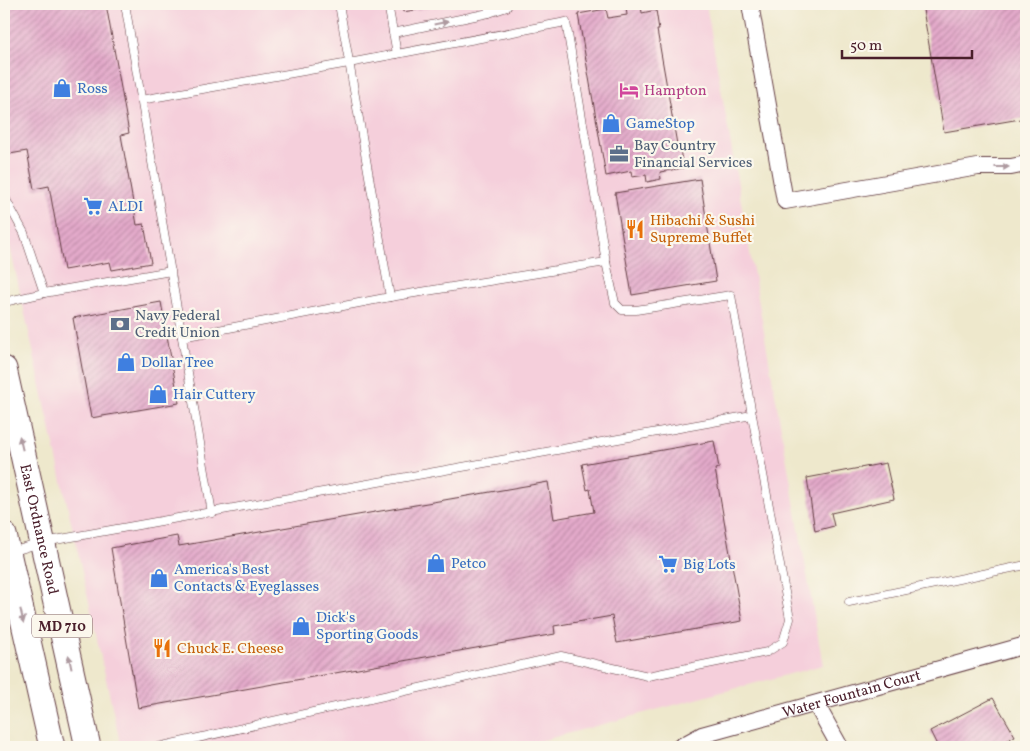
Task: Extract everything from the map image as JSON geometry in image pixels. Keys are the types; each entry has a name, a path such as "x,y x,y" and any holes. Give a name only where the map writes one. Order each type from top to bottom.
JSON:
{"main road":[{"name":"East Ordnance Road","path":"4,369 44,542 88,747"},
{"name":"MD 710","path":"5,548 52,747"}],"street":[{"path":"750,4 785,202 978,167 1011,167 1026,164"},
{"name":"Water Fountain Court","path":"680,747 702,735 1026,645"},
{"path":"816,704 840,747"}],"lane":[{"path":"125,4 212,513"},
{"path":"339,4 390,297"},
{"path":"388,4 398,54"},
{"path":"488,4 489,13"},
{"path":"393,33 489,13 507,7 507,4"},
{"path":"142,100 566,22 606,262 615,304 622,310 636,310 731,295 790,619 783,642 767,652 648,676 561,656 158,747"},
{"path":"4,196 24,233 44,293"},
{"path":"182,338 390,297 606,262"},
{"path":"4,302 44,293 170,271"},
{"path":"5,548 212,513 752,415"},
{"path":"849,602 1026,565"}],"shaded area":[{"path":"4,4 706,4 823,665 518,747 121,747 4,220"}],"building":[{"path":"4,4 106,4 129,133 121,135 137,225 144,224 151,263 112,270 110,262 64,270 49,186 34,189 27,151 4,155"},
{"path":"402,4 444,4 444,5 403,12"},
{"path":"922,4 1026,4 1026,118 944,132"},
{"name":"Hampton","path":"641,6 642,13 656,10 659,30 657,30 678,150 680,149 683,168 660,172 661,179 647,182 646,175 632,177 631,171 606,176 578,14 606,9 608,18 627,15 626,8"},
{"path":"700,179 716,281 632,295 615,193"},
{"name":"Dollar Tree","path":"161,302 179,403 91,418 73,318"},
{"path":"714,441 719,468 715,469 742,621 617,643 612,616 554,626 555,634 138,708 111,548 177,536 179,546 548,482 554,519 594,512 590,489 587,490 582,464"},
{"path":"886,463 894,499 831,513 834,526 815,531 807,478"},
{"path":"993,698 1015,736 995,747 938,747 930,731"}],"place":[{"name":"Ross","path":"62,88"},
{"name":"Hampton","path":"629,90"},
{"name":"GameStop","path":"611,123"},
{"name":"Bay Country Financial Services","path":"619,154"},
{"name":"ALDI","path":"93,206"},
{"name":"Hibachi & Sushi Supreme Buffet","path":"635,229"},
{"name":"Navy Federal Credit Union","path":"120,324"},
{"name":"Dollar Tree","path":"126,362"},
{"name":"Hair Cuttery","path":"158,394"},
{"name":"Petco","path":"436,563"},
{"name":"Big Lots","path":"668,564"},
{"name":"America's Best Contacts & Eyeglasses","path":"159,578"},
{"name":"Dick's Sporting Goods","path":"301,626"},
{"name":"Chuck E. Cheese","path":"162,648"}]}
